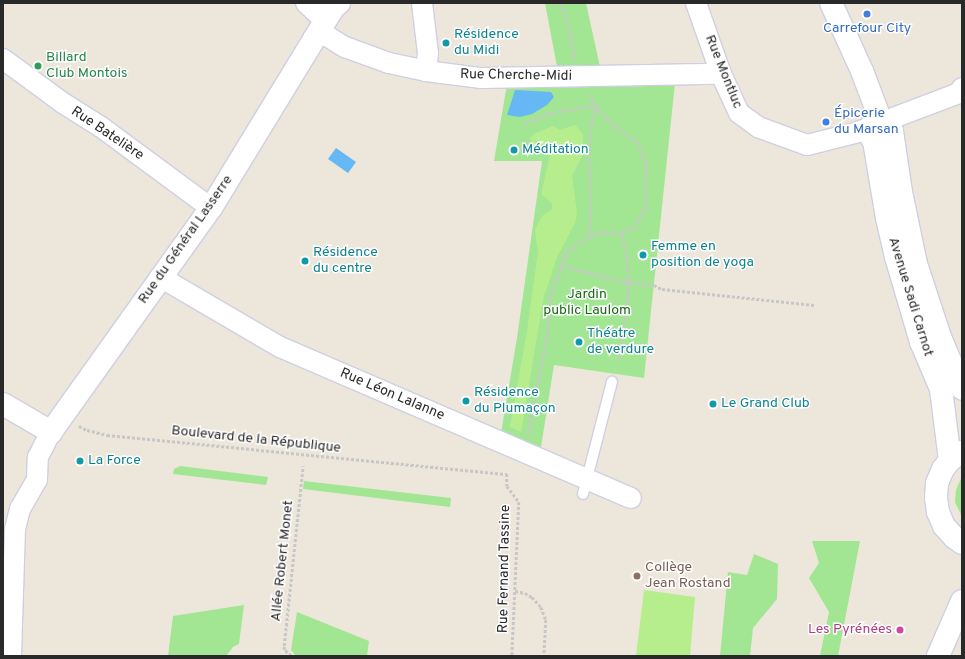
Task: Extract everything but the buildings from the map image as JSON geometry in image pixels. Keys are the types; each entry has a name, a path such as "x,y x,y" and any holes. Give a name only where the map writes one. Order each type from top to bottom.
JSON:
{"street":[{"name":"Rue Cherche-Midi","path":"306,3 322,26 345,47 389,63 426,71 480,78 721,74"},
{"name":"Rue du Général Lasserre","path":"56,425 160,277 212,208 333,8 339,3"},
{"path":"422,3 428,53 426,71"},
{"name":"Rue Montluc","path":"696,3 721,74 739,113 758,127 807,145 874,125 959,93 962,88"},
{"path":"831,3 862,71 874,125"},
{"name":"Rue Batelière","path":"3,60 62,104 101,127 212,208"},
{"name":"Avenue Sadi Carnot","path":"956,455 941,389 922,342 896,257 887,218 874,141 874,125 892,131 901,192 916,264 940,337 962,389"},
{"name":"Rue Léon Lalanne","path":"160,277 280,347 585,487 631,498"},
{"path":"3,404 56,425 38,457 37,480 20,509 15,529 8,600 11,656"},
{"path":"956,455 943,470 938,483 936,498 938,512 944,526 962,543"},
{"path":"938,656 962,601"}],"lane":[{"path":"585,487 612,382"}],"path":[{"path":"527,435 547,336 551,295 566,253 600,232 621,233 634,228 646,206 646,164 638,143 617,129 595,105 581,77 575,59 568,22 561,3"},
{"path":"525,124 550,113 595,105"},
{"path":"589,238 591,208 589,148 595,105"},
{"path":"619,360 626,320 628,282 627,258 621,233"},
{"path":"561,266 628,282 654,285 662,289 814,305"},
{"name":"Boulevard de la République","path":"56,425 107,435 507,474 507,486"},
{"name":"Allée Robert Monet","path":"291,656 284,650 284,646 303,466"},
{"name":"Rue Fernand Tassine","path":"507,486 519,502 512,656"},
{"path":"515,592 525,593 532,597 541,607 546,620 544,656"}],"green space":[{"path":"545,3 586,3 600,67 557,67"},
{"name":"Jardin public Laulom","path":"675,83 644,378 554,365 541,447 501,433 517,338 542,161 494,161 507,84"},
{"path":"575,125 583,134 583,154 572,176 577,213 575,223 557,257 543,300 521,432 510,427 527,331 538,252 535,230 542,216 552,209 552,203 541,194 550,156 544,150 538,150 530,139 534,134 553,126 560,130"},
{"path":"180,466 268,477 266,485 173,474 174,469"},
{"path":"962,476 962,517 955,502 956,490"},
{"path":"304,481 451,498 450,507 303,489"},
{"path":"812,541 860,541 838,656 820,656 829,612 809,578 819,563"},
{"path":"754,554 778,564 777,599 753,628 750,656 720,656 728,572 747,575"},
{"path":"644,590 695,597 690,656 636,656"},
{"path":"244,605 239,644 233,647 226,656 168,656 173,616"},
{"path":"297,612 369,641 367,656 296,656 291,650"}],"water":[{"path":"515,90 551,92 554,97 547,105 532,114 520,117 507,115"},
{"path":"336,148 356,162 348,173 328,159"}],"place":[{"name":"Carrefour City","path":"867,14"},
{"name":"Résidence du Midi","path":"446,43"},
{"name":"Billard Club Montois","path":"38,66"},
{"name":"Épicerie du Marsan","path":"826,122"},
{"name":"Méditation","path":"514,150"},
{"name":"Femme en position de yoga","path":"643,255"},
{"name":"Résidence du centre","path":"305,261"},
{"name":"Théatre de verdure","path":"579,342"},
{"name":"Résidence du Plumaçon","path":"466,401"},
{"name":"Le Grand Club","path":"713,404"},
{"name":"La Force","path":"80,461"},
{"name":"Collège Jean Rostand","path":"637,576"},
{"name":"Les Pyrénées","path":"900,630"}]}
